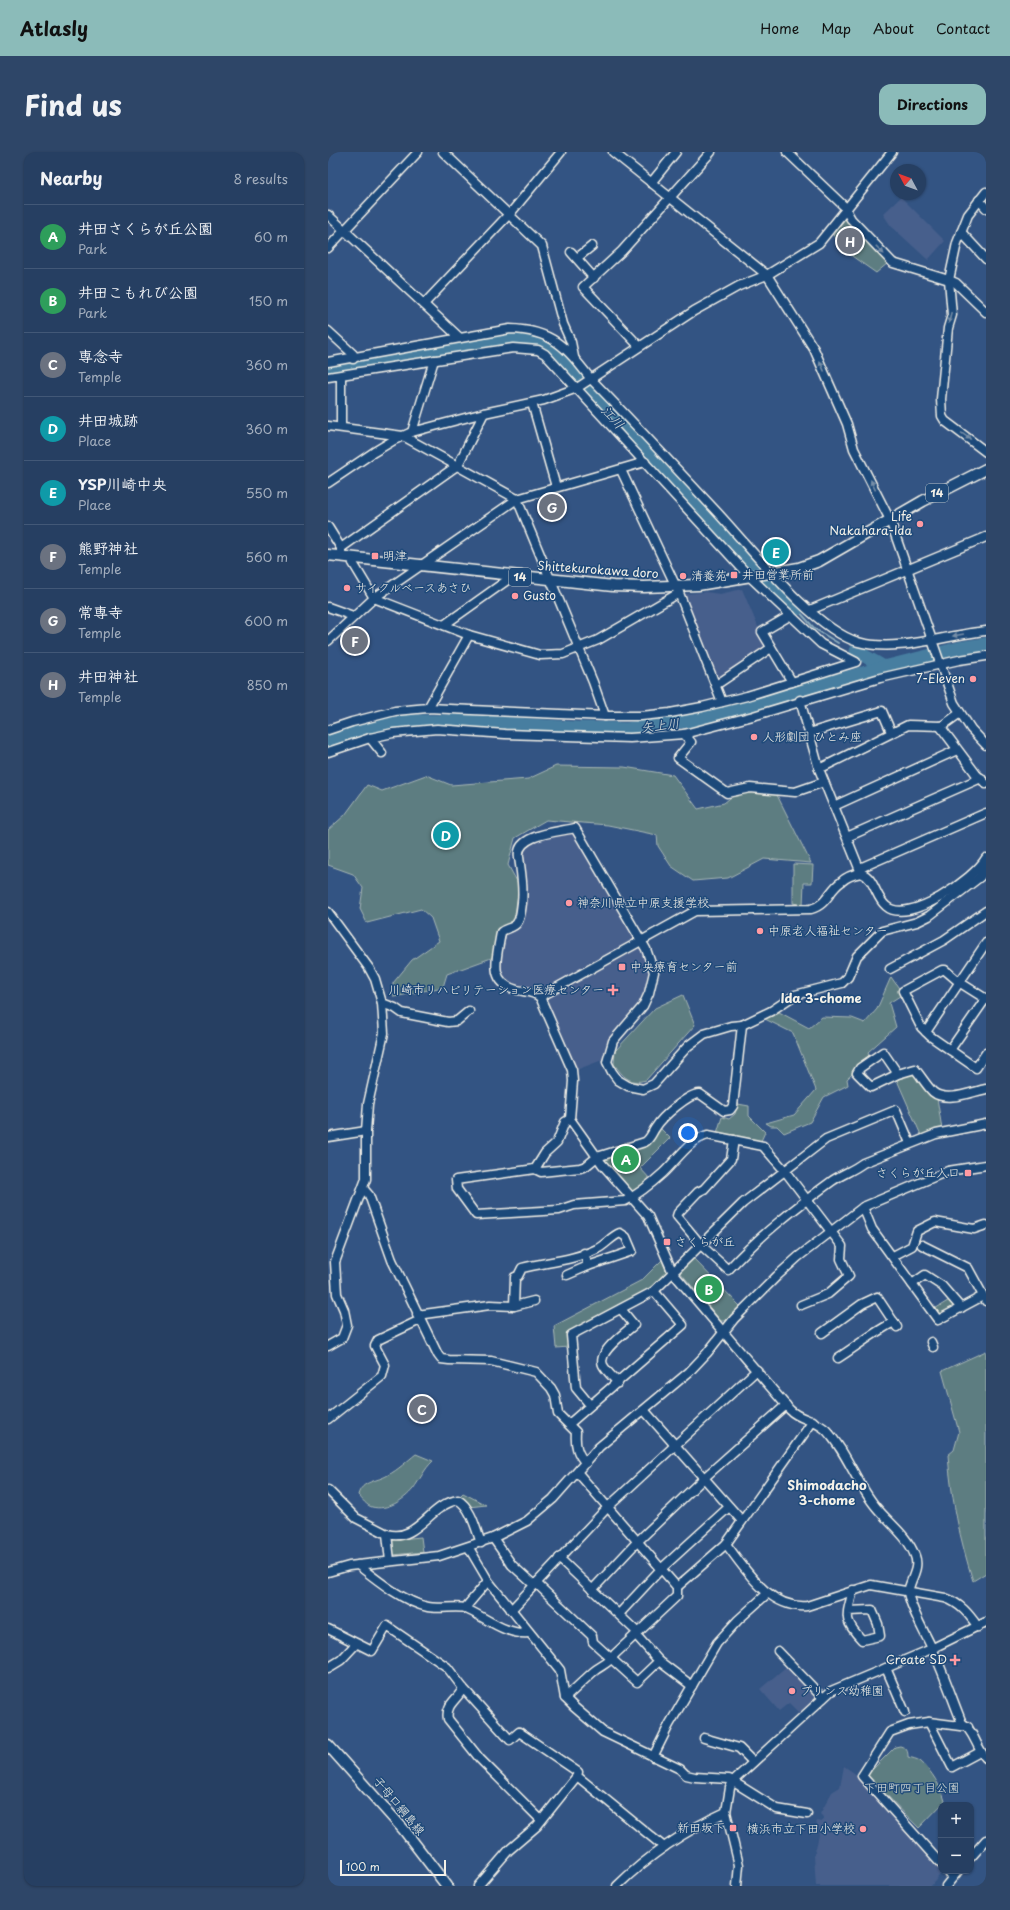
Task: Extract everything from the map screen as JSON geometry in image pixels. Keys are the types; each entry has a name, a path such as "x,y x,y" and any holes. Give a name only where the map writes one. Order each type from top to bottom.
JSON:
{"main road":[{"name":"Shittekurokawa doro","path":"328,560 415,568 612,591 677,590 775,575 822,564 952,485 986,469"},
{"name":"Shittekurokawa doro","path":"890,522 945,492 986,474"},
{"name":"Shittekurokawa doro","path":"328,555 341,552 415,568 506,581 551,583"},
{"name":"子母口綱島線","path":"328,1745 404,1830 447,1886"}],"street":[{"path":"328,248 418,152"},
{"path":"443,152 542,246 561,317 571,342 575,358"},
{"path":"424,304 509,214 561,152"},
{"path":"613,152 767,275 821,364 848,426 854,449 890,522 948,690 960,713 986,745"},
{"path":"651,183 676,152"},
{"path":"639,346 583,287 622,251 711,152"},
{"path":"787,152 846,210 851,219 893,263 956,283 986,312"},
{"path":"328,483 374,452 412,432 484,413 532,403 565,394 577,388 639,346 727,292 767,275 819,243 892,152"},
{"path":"986,192 969,212 961,232 949,280 952,315 948,328 941,399 942,416 952,427 967,436 986,452"},
{"path":"979,200 986,208"},
{"path":"328,215 460,338"},
{"path":"961,232 986,259"},
{"path":"577,258 592,246"},
{"path":"571,252 594,278"},
{"path":"328,362 353,359 510,329 530,329 548,336 575,358 590,378 775,575 810,610 837,632 858,642 894,646 986,631"},
{"path":"328,331 353,354 353,359"},
{"path":"328,378 513,348 538,350 545,354 577,388 752,579 821,644 856,662 722,702 670,713 641,716 605,716 428,708 395,711 328,730"},
{"path":"412,432 434,360"},
{"path":"341,376 341,427"},
{"path":"532,403 556,487"},
{"path":"328,527 341,552 458,465 484,413"},
{"path":"328,426 403,436 458,465 517,499 593,682 605,716"},
{"path":"328,641 374,598 415,568 517,499 645,462"},
{"path":"621,470 677,590 722,702"},
{"path":"810,610 986,537"},
{"path":"353,563 374,598 469,636 540,655 563,654 604,637 677,590"},
{"path":"444,625 506,581"},
{"path":"328,607 353,616"},
{"path":"790,615 762,632 792,682"},
{"path":"428,708 469,636"},
{"path":"716,685 771,648"},
{"path":"328,752 370,738 392,733 438,729 505,734 630,738 684,734 753,716 800,700 880,678 939,663 986,656"},
{"path":"800,700 824,782 861,870 870,879 886,907 894,911 902,912 922,906 941,896 977,871 986,858"},
{"path":"809,733 882,711 891,732"},
{"path":"819,769 891,732 908,725 942,726 960,713"},
{"path":"847,837 983,781 957,750 940,726"},
{"path":"684,734 691,742 678,758 727,793 750,788 795,792 824,782"},
{"path":"370,738 382,753"},
{"path":"834,806 957,750"},
{"path":"540,997 694,910 811,909 818,907 825,902 841,881 861,870 986,813"},
{"path":"986,869 980,877 929,916 917,922 882,931 874,937 857,956 848,977 842,983 795,995 771,1011 742,1025 731,1026 704,1034 688,1046 654,1084 643,1089 632,1087 618,1080 607,1062 613,1041 644,1006 654,972 646,949 575,828 527,839 521,844 518,852 523,886 518,921 515,926 501,932 496,969 500,980 506,985 520,991 535,992 540,997 572,1070 573,1080 570,1119 597,1157 648,1216 673,1273 786,1405 796,1415 813,1421 827,1431 839,1446 876,1506 903,1536 915,1556 917,1563 908,1592 913,1610 932,1648 962,1723 969,1727 980,1752 986,1758"},
{"path":"890,969 944,940 986,911"},
{"path":"328,912 370,968 382,1003 384,1033 372,1078 368,1104 366,1131 366,1179 335,1262 337,1294 344,1310 347,1325 342,1338 328,1346"},
{"path":"926,1032 986,943"},
{"path":"950,1050 986,999 959,982 945,970 942,970 902,991 921,1027 950,1050 976,1068 986,1053"},
{"path":"382,1003 395,1008 402,1013 448,1022 457,1021 469,1011"},
{"path":"742,1025 733,1106 730,1110 724,1111 700,1094 692,1094 656,1126 650,1138 645,1142 597,1157 586,1166 541,1172 535,1169 456,1180 457,1188 476,1215 559,1210 574,1205 625,1201 662,1174 700,1137 708,1135 763,1146 785,1170 842,1246 841,1259 849,1276 828,1294 801,1305"},
{"path":"898,1074 883,1052 860,1068 857,1073 870,1087 898,1074 915,1069 934,1093 946,1096 986,1089"},
{"path":"590,1405 576,1388 572,1335 654,1291 743,1203 826,1139 896,1110 910,1143"},
{"path":"535,1169 544,1153 557,1142 565,1122 570,1119"},
{"path":"734,1140 731,1159 704,1189 698,1192 678,1213 677,1216 701,1245 728,1270 746,1250 834,1179 848,1171 910,1143 936,1134 986,1124"},
{"path":"328,1137 366,1131"},
{"path":"328,1572 358,1565 439,1556 469,1548 527,1521 553,1499 578,1473 599,1447 689,1372 707,1353 723,1332 777,1276 832,1231 863,1207 948,1171 986,1165"},
{"path":"363,1188 369,1195 392,1260 430,1341 441,1359 491,1360 536,1372 546,1380 555,1396 558,1414 576,1432 575,1443 580,1457 586,1463"},
{"path":"863,1207 872,1229 938,1320 985,1299 968,1268 922,1244"},
{"path":"892,1256 912,1246 917,1230 935,1222 974,1229 986,1225"},
{"path":"514,1306 515,1277 518,1276 522,1268 552,1261 560,1261 596,1249 620,1233 626,1237 632,1251 567,1275"},
{"path":"584,1253 588,1266"},
{"path":"912,1284 925,1275 942,1286 962,1308"},
{"path":"569,1424 683,1325 654,1291"},
{"path":"822,1333 862,1304 877,1296 895,1325 876,1331 862,1343 838,1358"},
{"path":"328,1419 382,1376 385,1365 375,1346 378,1340 419,1318 490,1305 514,1306 534,1300"},
{"path":"618,1382 603,1365 602,1358 606,1350 634,1325 621,1309"},
{"path":"511,1610 608,1507 757,1370"},
{"path":"592,1590 637,1542 704,1478 786,1405"},
{"path":"644,1410 742,1521"},
{"path":"677,1587 726,1544 813,1421"},
{"path":"565,1698 595,1670 612,1660 615,1654 677,1596 677,1587 578,1473"},
{"path":"328,1490 347,1511 356,1518 387,1534 392,1535 410,1533 434,1511 445,1504 458,1500 464,1504 481,1543"},
{"path":"619,1614 661,1569 729,1507"},
{"path":"387,1534 390,1561"},
{"path":"493,1538 512,1564 592,1636 593,1642 637,1682 659,1661"},
{"path":"726,1544 760,1588 786,1603 799,1607 807,1606 870,1585 945,1598 954,1602 971,1616 978,1627"},
{"path":"469,1548 488,1581 560,1670 565,1698 583,1716 603,1732 680,1769 686,1775 733,1781 777,1809 807,1814"},
{"path":"559,1558 619,1614 659,1661 692,1686"},
{"path":"358,1565 391,1589 428,1607 464,1608 499,1627 512,1632 529,1633"},
{"path":"464,1608 488,1581"},
{"path":"848,1611 872,1610 878,1624 880,1636 862,1640 851,1629 846,1617 854,1590"},
{"path":"653,1757 669,1725 717,1643 738,1620 768,1593"},
{"path":"737,1886 739,1865 726,1812 730,1788 733,1781 823,1698 838,1687 932,1648 986,1622"},
{"path":"328,1629 372,1651 387,1626 447,1667 463,1688 510,1740 518,1732 578,1772 577,1776 664,1847"},
{"path":"328,1668 341,1660 356,1644"},
{"path":"778,1651 823,1698"},
{"path":"886,1668 905,1712"},
{"path":"463,1688 447,1712 448,1719 480,1759 541,1820"},
{"path":"938,1861 862,1776 890,1732 909,1725 929,1722 969,1727"},
{"path":"929,1722 952,1767 980,1752"},
{"path":"704,1738 739,1748 754,1762"},
{"path":"478,1886 509,1850 537,1826 577,1776"},
{"path":"617,1886 664,1847 707,1821 726,1812"},
{"path":"974,1854 986,1840"},
{"path":"946,1886 952,1874"}],"shaded area":[{"path":"898,200 904,200 945,241 928,260 891,226 883,214"},
{"path":"742,589 767,648 719,681 715,679 683,597 684,594 706,592 720,594"},
{"name":"神奈川県立中原支援学校","path":"568,832 574,835 578,840 634,936 632,940 547,989 512,985 503,980 498,969 503,933 519,924 521,853 527,841"},
{"path":"636,947 643,948 649,965 650,974 647,992 637,1009 608,1043 605,1051 605,1059 576,1070 547,1002 548,996"},
{"path":"788,1665 819,1697 800,1714 789,1703 779,1711 760,1689"},
{"name":"横浜市立下田小学校","path":"844,1766 857,1775 938,1861 938,1874 941,1874 931,1886 816,1886 814,1856 819,1835 816,1821 821,1822 824,1818 820,1814 832,1792 840,1787"}],"green space":[{"path":"845,219 888,263 876,273 849,254 833,235"},
{"path":"556,766 624,767 673,775 698,809 724,803 740,790 777,795 811,863 764,859 728,878 693,881 671,866 658,846 657,835 608,825 546,820 515,838 508,865 519,885 514,922 501,927 494,957 447,974 443,987 394,997 393,983 412,960 439,941 431,918 421,909 367,923 360,909 363,888 353,874 328,865 328,830 345,815 367,785 382,791 426,775 451,785 528,779"},
{"path":"793,864 813,865 812,883 804,883 803,905 793,903"},
{"path":"891,977 903,994 889,1003 896,1027 868,1052 869,1058 847,1079 848,1085 824,1097 810,1122 784,1133 777,1126 771,1126 766,1123 794,1115 816,1090 793,1033 765,1019 779,1012 809,1028 822,1017 852,1018 865,1023 877,1009"},
{"path":"683,995 695,1025 646,1080 635,1081 624,1076 614,1064 615,1051 655,1008"},
{"path":"911,1073 915,1074 937,1098 942,1129 921,1135 896,1078"},
{"path":"738,1104 749,1106 749,1116 765,1132 761,1141 717,1133 722,1117 729,1119 735,1114"},
{"path":"659,1127 670,1138 640,1168 651,1180 633,1192 630,1192 603,1161 604,1157 649,1143"},
{"path":"692,1257 740,1306 725,1321 721,1321 680,1272 680,1269"},
{"path":"662,1260 667,1273 650,1290 568,1332 569,1347 556,1348 554,1326 642,1280"},
{"path":"951,1299 956,1309 939,1318 933,1310"},
{"path":"986,1351 986,1573 973,1581 964,1550 951,1487 948,1455 954,1450 959,1432 942,1371"},
{"path":"416,1454 433,1461 427,1467 413,1489 400,1501 389,1506 378,1508 368,1505 358,1495 360,1490 366,1484 392,1473"},
{"path":"463,1493 486,1505 469,1507 466,1502 459,1497"},
{"path":"421,1537 423,1552 392,1555 390,1540"},
{"name":"下田町四丁目公園","path":"900,1746 904,1748 907,1750 908,1757 920,1761 932,1774 945,1801 938,1802 938,1808 919,1828 867,1775 895,1747"}],"waterway":[{"name":"江川","path":"328,367 505,339 534,340 545,345 563,358 577,372 603,406 797,609"},
{"name":"江川","path":"797,609 815,629 838,643"},
{"name":"矢上川","path":"328,741 352,732 405,721 466,721 576,728 627,729 701,719 884,667 959,648 986,644"},
{"name":"江川","path":"856,651 884,667"}],"place":[{"name":"井田神社","path":"850,241"},
{"name":"常専寺","path":"552,507"},
{"name":"Life Nakahara-Ida","path":"920,524"},
{"name":"YSP川崎中央","path":"776,552"},
{"name":"明津","path":"375,556"},
{"name":"井田営業所前","path":"734,575"},
{"name":"清養苑","path":"683,576"},
{"name":"サイクルベースあさひ","path":"347,588"},
{"name":"Gusto","path":"515,596"},
{"name":"熊野神社","path":"355,641"},
{"name":"7-Eleven","path":"973,679"},
{"name":"人形劇団 ひとみ座","path":"754,737"},
{"name":"井田城跡","path":"446,835"},
{"name":"神奈川県立中原支援学校","path":"569,903"},
{"name":"中原老人福祉センター","path":"760,931"},
{"name":"中央療育センター前","path":"622,967"},
{"name":"川崎市リハビリテーション医療センター","path":"613,990"},
{"name":"井田さくらが丘公園","path":"626,1159"},
{"name":"さくらが丘入口","path":"968,1173"},
{"name":"さくらが丘","path":"667,1242"},
{"name":"井田こもれび公園","path":"709,1289"},
{"name":"専念寺","path":"422,1409"},
{"name":"Create SD","path":"955,1660"},
{"name":"プリンス幼稚園","path":"792,1691"},
{"name":"新田坂下","path":"733,1828"},
{"name":"横浜市立下田小学校","path":"863,1829"}],"district":[{"name":"Ida 3-chome","path":"821,998"},
{"name":"Shimodacho 3-chome","path":"827,1492"}]}
